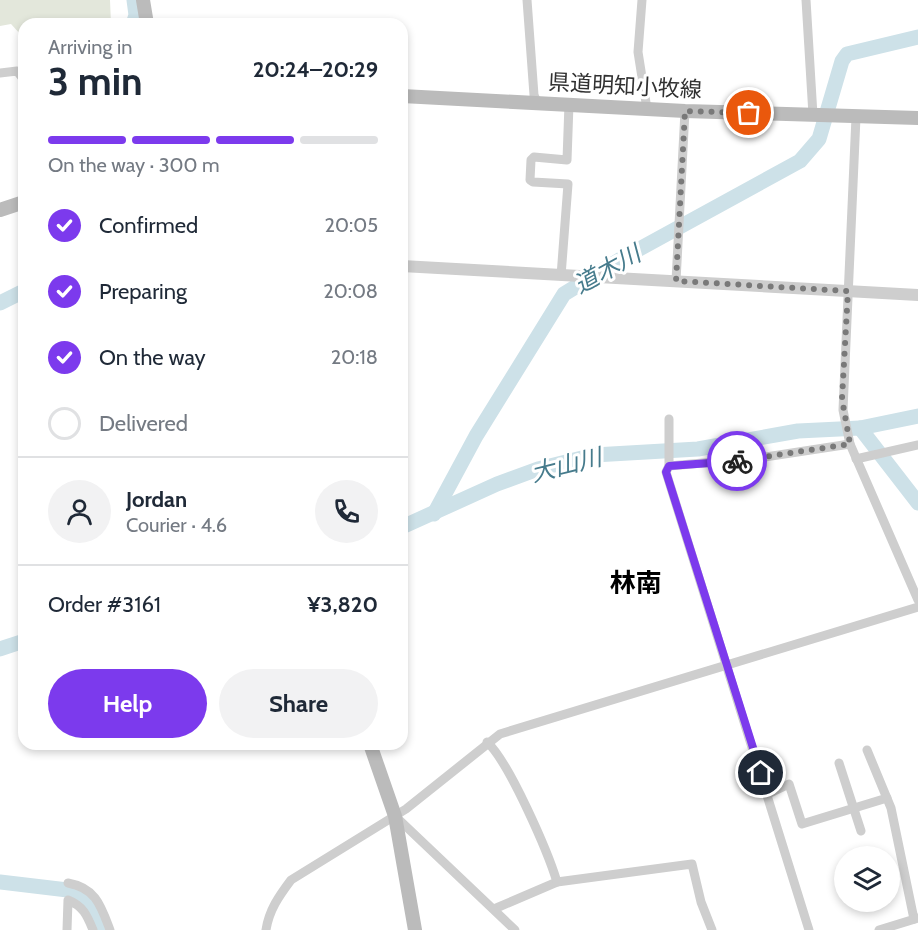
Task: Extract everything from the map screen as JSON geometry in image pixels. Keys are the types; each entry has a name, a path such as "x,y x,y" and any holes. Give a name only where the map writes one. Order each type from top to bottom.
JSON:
{"main road":[{"path":"143,0 146,18"},
{"name":"県道明知小牧線","path":"408,96 685,111 918,118"},
{"path":"0,210 18,204"},
{"path":"372,750 395,816 415,930"}],"street":[{"path":"527,0 534,95 537,102"},
{"path":"642,0 638,52 646,109"},
{"path":"806,0 822,115"},
{"path":"0,73 18,72"},
{"path":"567,276 568,184 533,182 530,180 530,170 531,160 534,157 567,160 569,104"},
{"path":"676,281 677,221 685,111"},
{"path":"856,117 842,392 845,418 850,444 856,459 918,600"},
{"path":"408,266 918,295"},
{"path":"669,420 669,464 666,472 809,930"},
{"path":"669,464 749,459 850,444"},
{"path":"856,459 918,445"},
{"path":"266,930 268,917 278,896 291,880 395,816 500,734 918,607"},
{"path":"487,742 507,770 550,856 557,882"},
{"path":"867,750 887,798 916,918 879,930"},
{"path":"839,763 855,806 861,831"},
{"path":"768,794 789,784 801,824 887,798"},
{"path":"395,816 515,930"},
{"path":"494,909 557,882 692,864 701,902 712,930"},
{"path":"68,883 84,887 94,895 110,930"},
{"path":"67,930 68,900 78,904 86,914 93,930"}],"shaded area":[{"path":"0,0 110,0 111,18 18,18 18,32 11,24 0,26"}],"waterway":[{"path":"134,0 135,18"},
{"name":"道木川","path":"434,514 476,436 564,294 621,259 800,161 819,139 842,61 847,54 918,37"},
{"path":"0,303 18,294"},
{"name":"大山川","path":"408,524 497,484 538,469 594,455 698,449 798,431 860,428 918,416"},
{"path":"860,428 918,503"},
{"name":"大山川","path":"0,649 18,643"},
{"path":"0,882 76,891 89,903 99,930"}],"way so far":[{"path":"737,461 850,444 842,399 848,291 676,281 677,221 685,111 749,113"}],"district":[{"name":"林南","path":"636,583"}],"route":[{"path":"737,461 669,466 666,472 761,773"}]}
